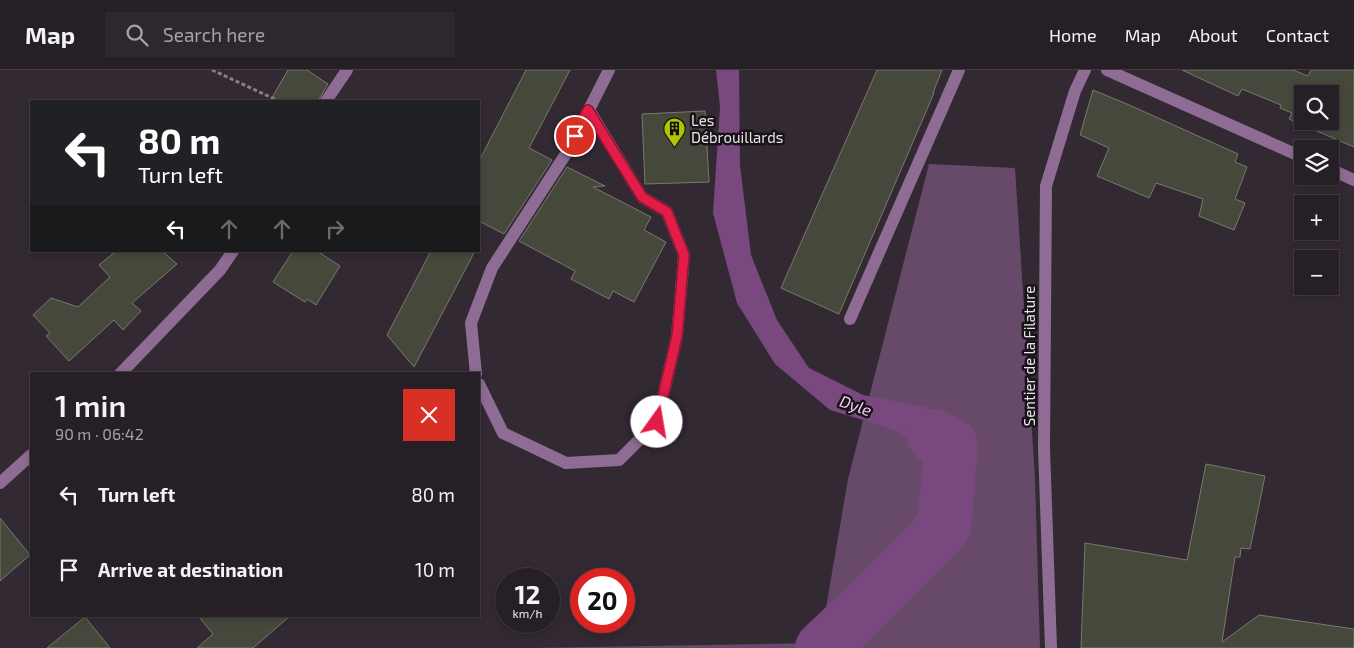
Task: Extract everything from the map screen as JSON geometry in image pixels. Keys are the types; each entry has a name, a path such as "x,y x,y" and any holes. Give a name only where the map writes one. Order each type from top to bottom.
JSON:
{"street":[{"path":"327,100 347,70"},
{"path":"476,372 470,323 492,268 569,149 609,70"},
{"path":"850,319 959,70"},
{"name":"Sentier de la Filature","path":"1051,648 1044,448 1046,186 1075,91 1085,70"},
{"path":"1107,70 1294,153"},
{"path":"480,386 503,432 566,463 619,460 657,422 677,336 684,255 667,212 642,197 588,110"},
{"path":"1339,173 1354,180"},
{"path":"122,372 220,270 232,252"},
{"path":"0,483 30,456"}],"path":[{"path":"212,70 278,100"}],"shaded area":[{"path":"929,164 1015,168 1035,478 1040,648 533,648 820,643 848,479"}],"water":[{"path":"716,70 739,70 740,165 751,255 777,320 809,368 863,395 926,407 970,440 976,493 938,503 942,488 940,461 919,441 883,426 830,410 775,364 737,303 713,213 720,107"}],"building":[{"path":"288,70 307,70 328,84 319,100 271,100"},
{"path":"526,70 570,70 529,148 552,160 504,234 480,222 480,159"},
{"path":"877,70 942,70 934,93 839,314 781,288"},
{"path":"1182,70 1293,70 1308,76 1311,70 1354,70 1354,147 1315,130 1339,130 1339,85 1294,85 1294,121 1289,119 1292,113 1280,108 1281,105 1242,89 1238,96"},
{"path":"1093,90 1238,154 1235,162 1247,167 1235,199 1245,203 1234,230 1199,216 1203,199 1156,183 1149,198 1097,176 1109,148 1080,135"},
{"name":"Les Débrouillards","path":"705,111 709,182 645,184 642,114"},
{"path":"567,167 605,186 593,187 651,217 644,230 666,242 634,302 613,291 609,299 571,279 575,271 519,241"},
{"path":"115,252 163,252 177,264 132,303 141,311 123,330 114,320 69,361 46,336 50,333 33,315 51,298 78,307 110,277 99,265"},
{"path":"292,252 319,252 340,266 316,305 307,299 305,302 273,282"},
{"path":"430,252 474,252 414,367 387,335"},
{"path":"1206,464 1265,476 1250,549 1241,548 1240,557 1235,557 1222,642 1259,615 1354,629 1354,648 1081,648 1085,543 1187,560"},
{"path":"0,518 30,555 0,581"},
{"path":"85,617 110,648 47,648"},
{"path":"199,617 289,617 253,648 197,648 213,634"}],"waterway":[{"name":"Dyle","path":"822,648 944,527 951,445 934,436"}],"place":[{"name":"Les Débrouillards","path":"675,148"}],"route":[{"path":"575,136 588,110 642,197 667,212 684,255 677,336 657,422"}]}
